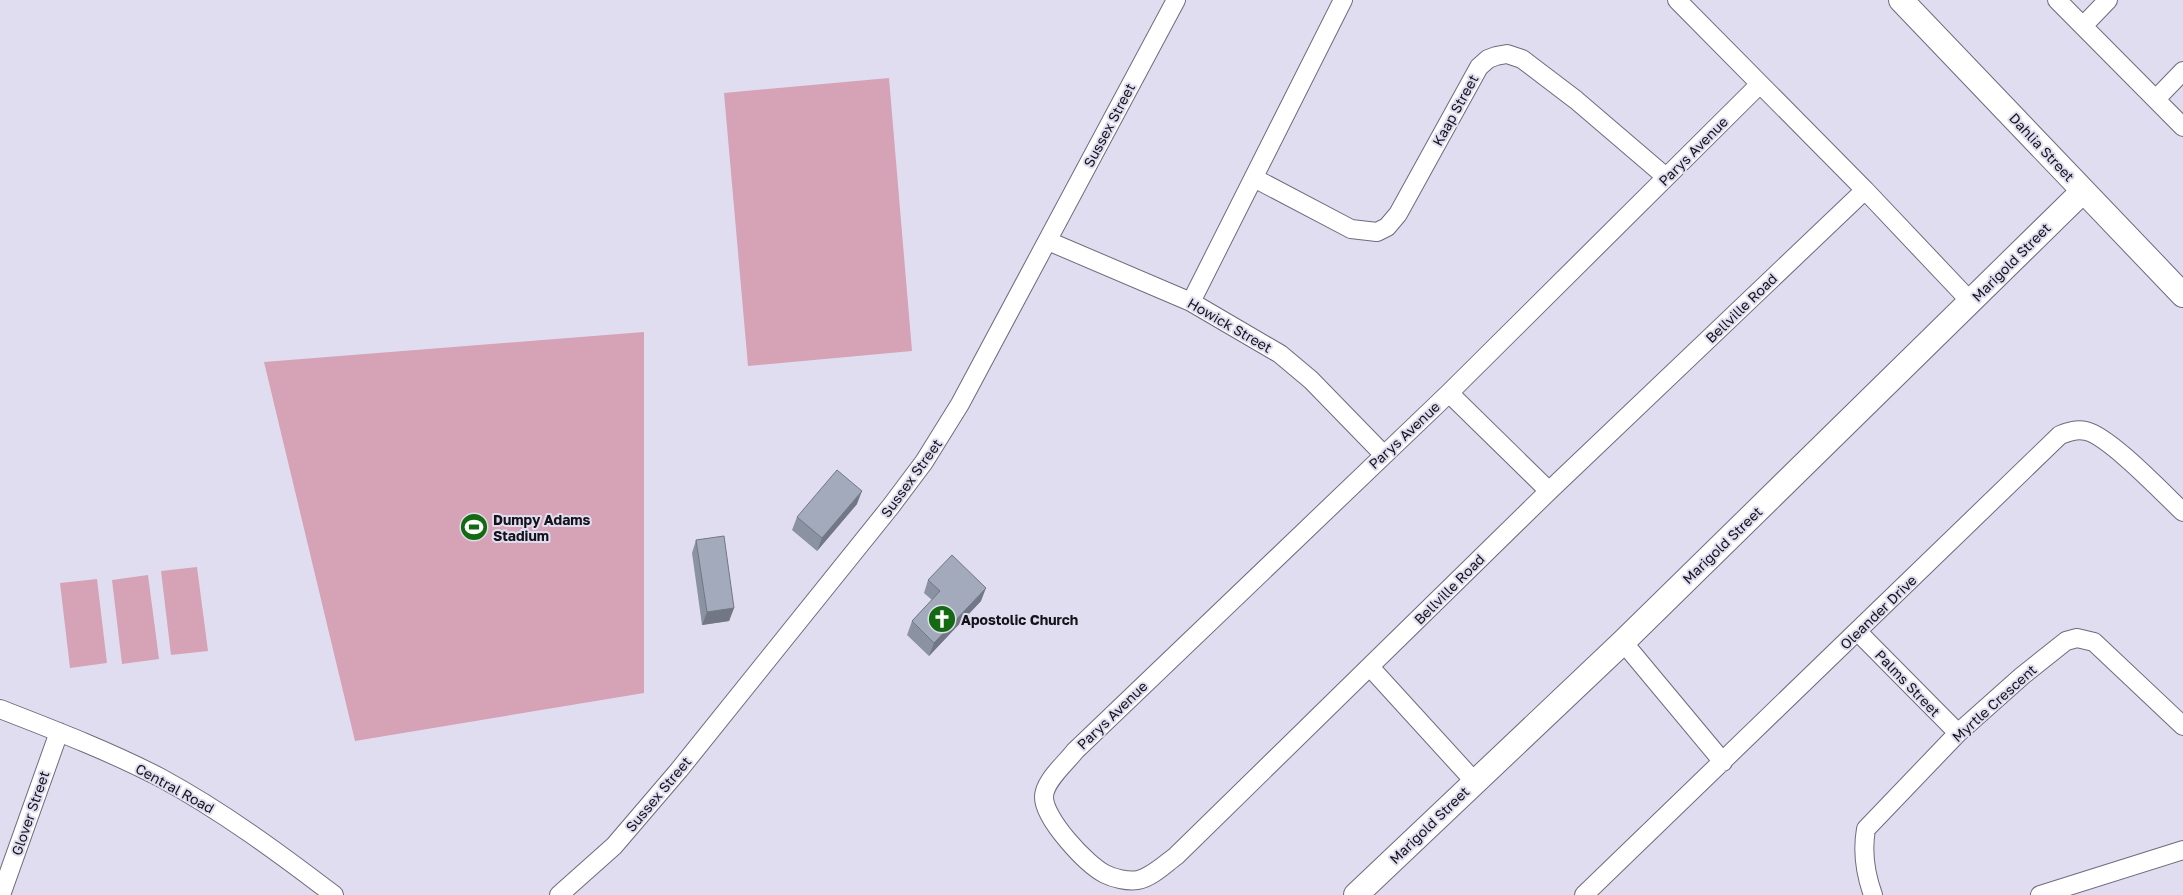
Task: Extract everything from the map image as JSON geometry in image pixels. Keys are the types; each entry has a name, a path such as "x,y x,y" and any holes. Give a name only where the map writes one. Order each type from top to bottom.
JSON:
{"street":[{"name":"Sussex Street","path":"559,895 614,846 643,814 762,668 924,462 955,412 1176,0"},
{"path":"1191,302 1343,0"},
{"path":"1677,0 1865,190 1972,302"},
{"name":"Dahlia Street","path":"1901,0 2183,295"},
{"path":"2057,0 2183,126"},
{"path":"2083,26 2108,0"},
{"name":"Kaap Street","path":"1254,178 1351,228 1378,232 1387,227 1398,214 1479,67 1488,59 1507,54 1522,59 1576,100 1666,177"},
{"path":"2156,99 2183,71"},
{"name":"Parys Avenue","path":"1048,784 1076,751 1449,393 1759,85"},
{"name":"Bellville Road","path":"1048,784 1044,797 1046,807 1060,830 1089,861 1104,874 1121,879 1137,881 1149,876 1176,856 1549,491 1865,190"},
{"name":"Marigold Street","path":"1356,895 1623,642 1972,302 2083,191"},
{"name":"Howick Street","path":"1048,241 1191,302 1280,354 1311,380 1384,455"},
{"path":"1449,393 1549,491"},
{"name":"Oleander Drive","path":"1584,895 2060,435 2075,430 2084,430 2105,440 2183,512"},
{"name":"Palms Street","path":"1858,632 1958,733"},
{"name":"Myrtle Crescent","path":"1873,895 1864,860 1866,829 1958,733 2066,641 2077,638 2094,642 2183,726"},
{"path":"1623,642 1723,762"},
{"path":"1370,667 1474,782"},
{"name":"Central Road","path":"0,709 106,752 170,784 236,824 334,895"},
{"name":"Glover Street","path":"1,895 59,732"},
{"path":"2040,895 2183,850"}],"shaded area":[{"path":"889,78 912,351 748,366 724,93"},
{"name":"Dumpy Adams Stadium","path":"644,332 644,693 355,741 264,362"},
{"path":"197,567 208,651 171,655 161,571"},
{"path":"148,575 159,659 122,664 112,580"},
{"path":"97,579 107,663 70,668 60,583"}],"building":[{"path":"837,470 862,491 822,538 797,517"},
{"path":"724,536 734,608 707,612 696,540"},
{"name":"Apostolic Church","path":"952,555 986,588 934,643 912,621 940,591 928,580"}],"place":[{"name":"Dumpy Adams Stadium","path":"474,527"},
{"name":"Apostolic Church","path":"942,619"}]}
